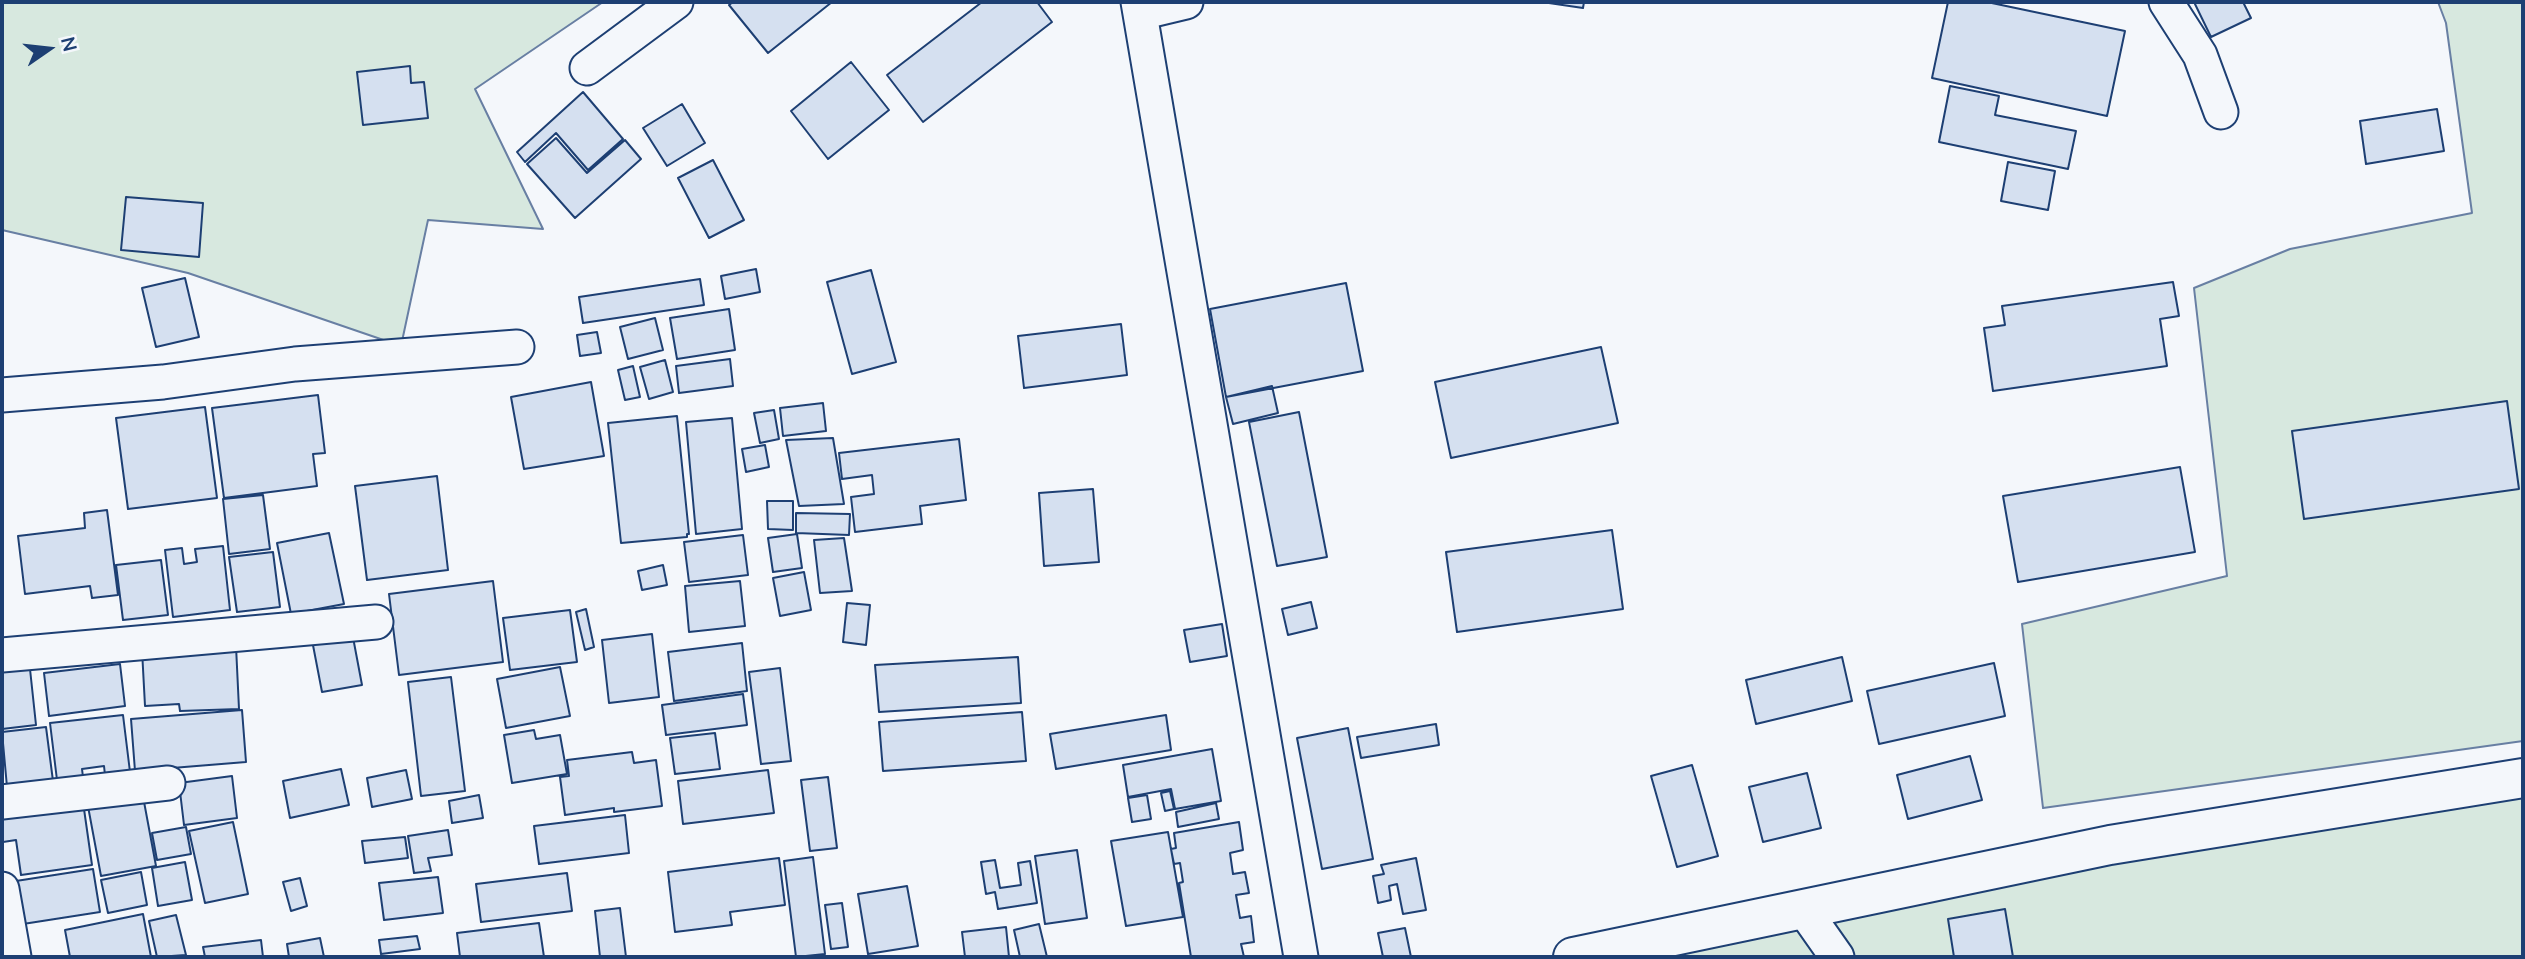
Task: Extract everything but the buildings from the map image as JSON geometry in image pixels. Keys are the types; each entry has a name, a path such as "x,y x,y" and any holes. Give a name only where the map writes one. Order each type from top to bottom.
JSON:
{"street":[{"path":"587,68 676,2"},
{"path":"1186,2 1139,7 1301,957"},
{"path":"2166,2 2200,55 2221,112"},
{"path":"2,395 163,383 295,364 517,347"},
{"path":"2,655 376,622"},
{"path":"1573,957 2110,845 2523,778"},
{"path":"2,802 168,783"},
{"path":"2,890 14,957"},
{"path":"1804,910 1837,957"}],"shaded area":[{"path":"2,2 603,2 475,89 543,229 428,220 401,346 188,273 2,230"},
{"path":"2438,2 2523,2 2523,741 2043,808 2022,624 2227,576 2194,288 2290,249 2472,213 2446,23"},
{"path":"2523,790 2523,957 1566,957"}]}
